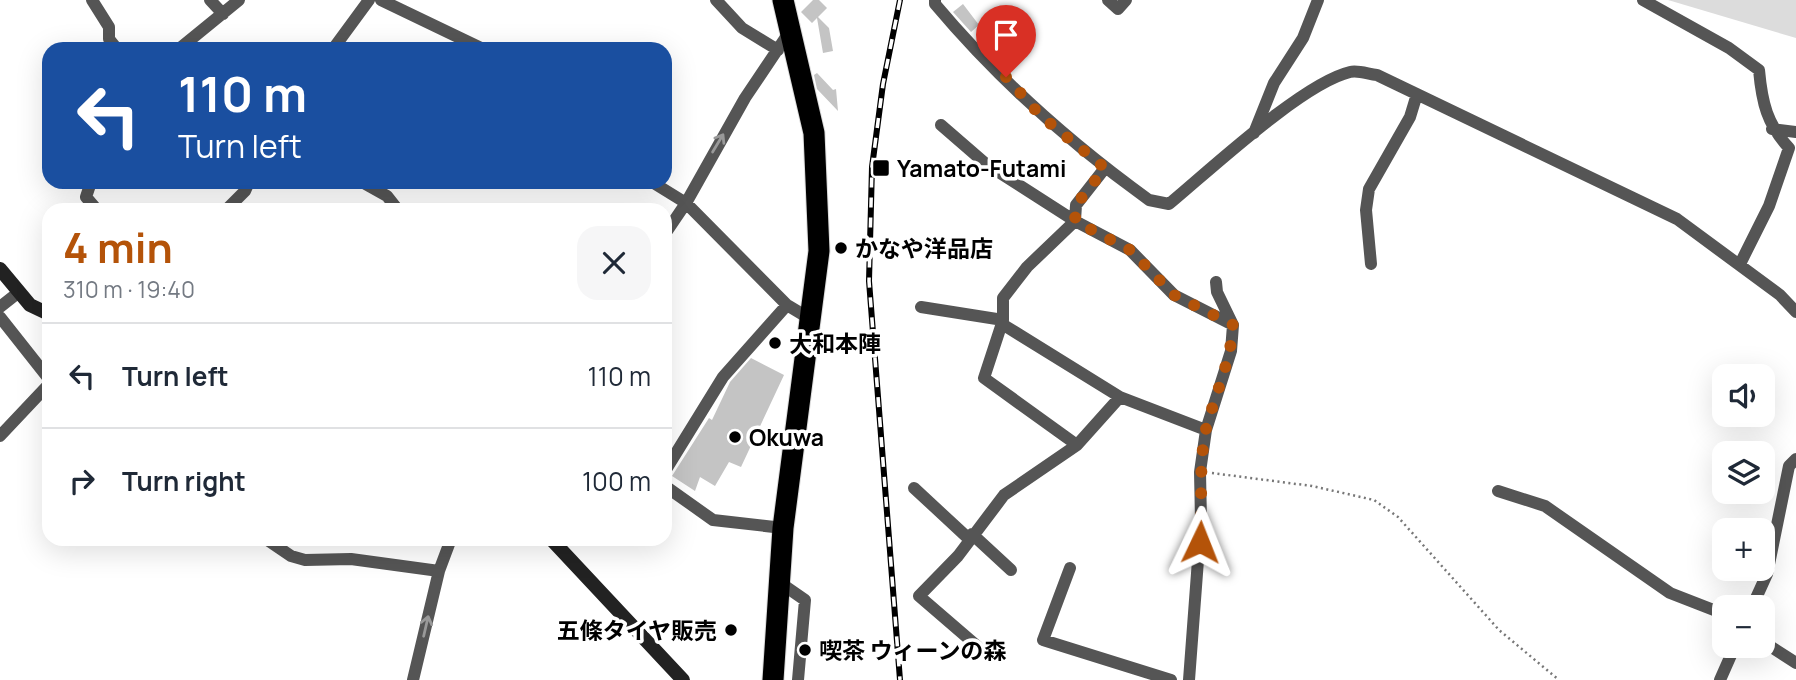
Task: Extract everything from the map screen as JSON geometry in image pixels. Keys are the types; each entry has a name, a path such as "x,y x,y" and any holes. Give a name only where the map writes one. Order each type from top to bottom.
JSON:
{"highway":[{"path":"773,680 783,527 820,251 814,133 790,11"}],"street":[{"path":"92,0 109,27 111,42"},
{"path":"210,0 223,14"},
{"path":"188,42 239,0"},
{"path":"338,42 369,0"},
{"path":"381,0 468,42"},
{"path":"716,0 742,28 778,50"},
{"path":"935,0 935,5 975,51 1006,77 1041,116 1149,200 1170,204 1252,136 1329,80 1352,71 1377,75 1677,219 1780,295 1796,312"},
{"path":"1108,0 1118,9 1126,0"},
{"path":"1252,136 1274,83 1303,38 1318,0"},
{"path":"1643,0 1719,42 1759,70 1762,104 1772,129 1790,148 1769,205 1740,264"},
{"path":"672,224 745,98 778,50 790,11"},
{"path":"1371,264 1368,189 1410,117 1417,94"},
{"path":"941,125 986,164 1075,221 1130,250 1174,295 1233,325"},
{"path":"1772,129 1796,132"},
{"path":"1077,444 984,378 1003,322 1003,298 1027,267 1075,221 1076,205 1105,168"},
{"path":"233,203 246,189"},
{"path":"374,189 387,196 392,203"},
{"path":"663,189 686,203 787,305 812,320"},
{"path":"0,269 19,292 42,312"},
{"path":"1189,680 1202,520 1200,472 1206,430 1231,351 1233,325 1217,292 1216,282"},
{"path":"0,307 19,292"},
{"path":"672,460 723,377 787,305"},
{"path":"921,307 1003,322 1120,397 1206,430"},
{"path":"0,317 42,370"},
{"path":"1,432 42,391"},
{"path":"984,652 919,596 958,556 1004,495 1077,444 1120,397"},
{"path":"1757,595 1767,574 1789,466 1796,459"},
{"path":"914,488 1011,570"},
{"path":"672,491 713,520 783,527"},
{"path":"1498,491 1545,506 1670,593 1712,609"},
{"path":"276,546 290,556 305,560 351,559 439,571"},
{"path":"414,680 439,571 448,546"},
{"path":"558,546 683,680"},
{"path":"1070,568 1043,640 1171,680"},
{"path":"779,582 805,600 798,680"},
{"path":"1775,649 1796,663"},
{"path":"1720,680 1730,658"}],"path":[{"path":"1200,472 1312,485 1374,500 1398,517 1499,630 1559,680"}],"shaded area":[{"path":"1668,0 1796,0 1796,38"}],"building":[{"path":"813,0 819,0 827,8 818,17 829,28 833,51 823,53 817,18 812,23 801,12"},
{"path":"963,4 979,25 971,32 953,12"},
{"path":"817,73 833,90 836,89 838,111 817,89 814,75"},
{"path":"751,358 784,375 741,467 729,462 715,486 700,477 695,491 672,476 709,418 712,420 730,382"}],"railway":[{"path":"900,0 883,84 872,167 869,281 900,680"}],"place":[{"name":"Yamato-Futami","path":"881,168"},
{"name":"かなや洋品店","path":"841,248"},
{"name":"大和本陣","path":"775,343"},
{"name":"Okuwa","path":"735,437"},
{"name":"五條タイヤ販売","path":"731,630"},
{"name":"喫茶 ウィーンの森","path":"805,650"}],"route":[{"path":"1006,77 1041,116 1069,136 1105,168 1076,205 1075,221 1130,250 1174,295 1233,325 1231,351 1206,430 1200,472 1200,542"}]}
